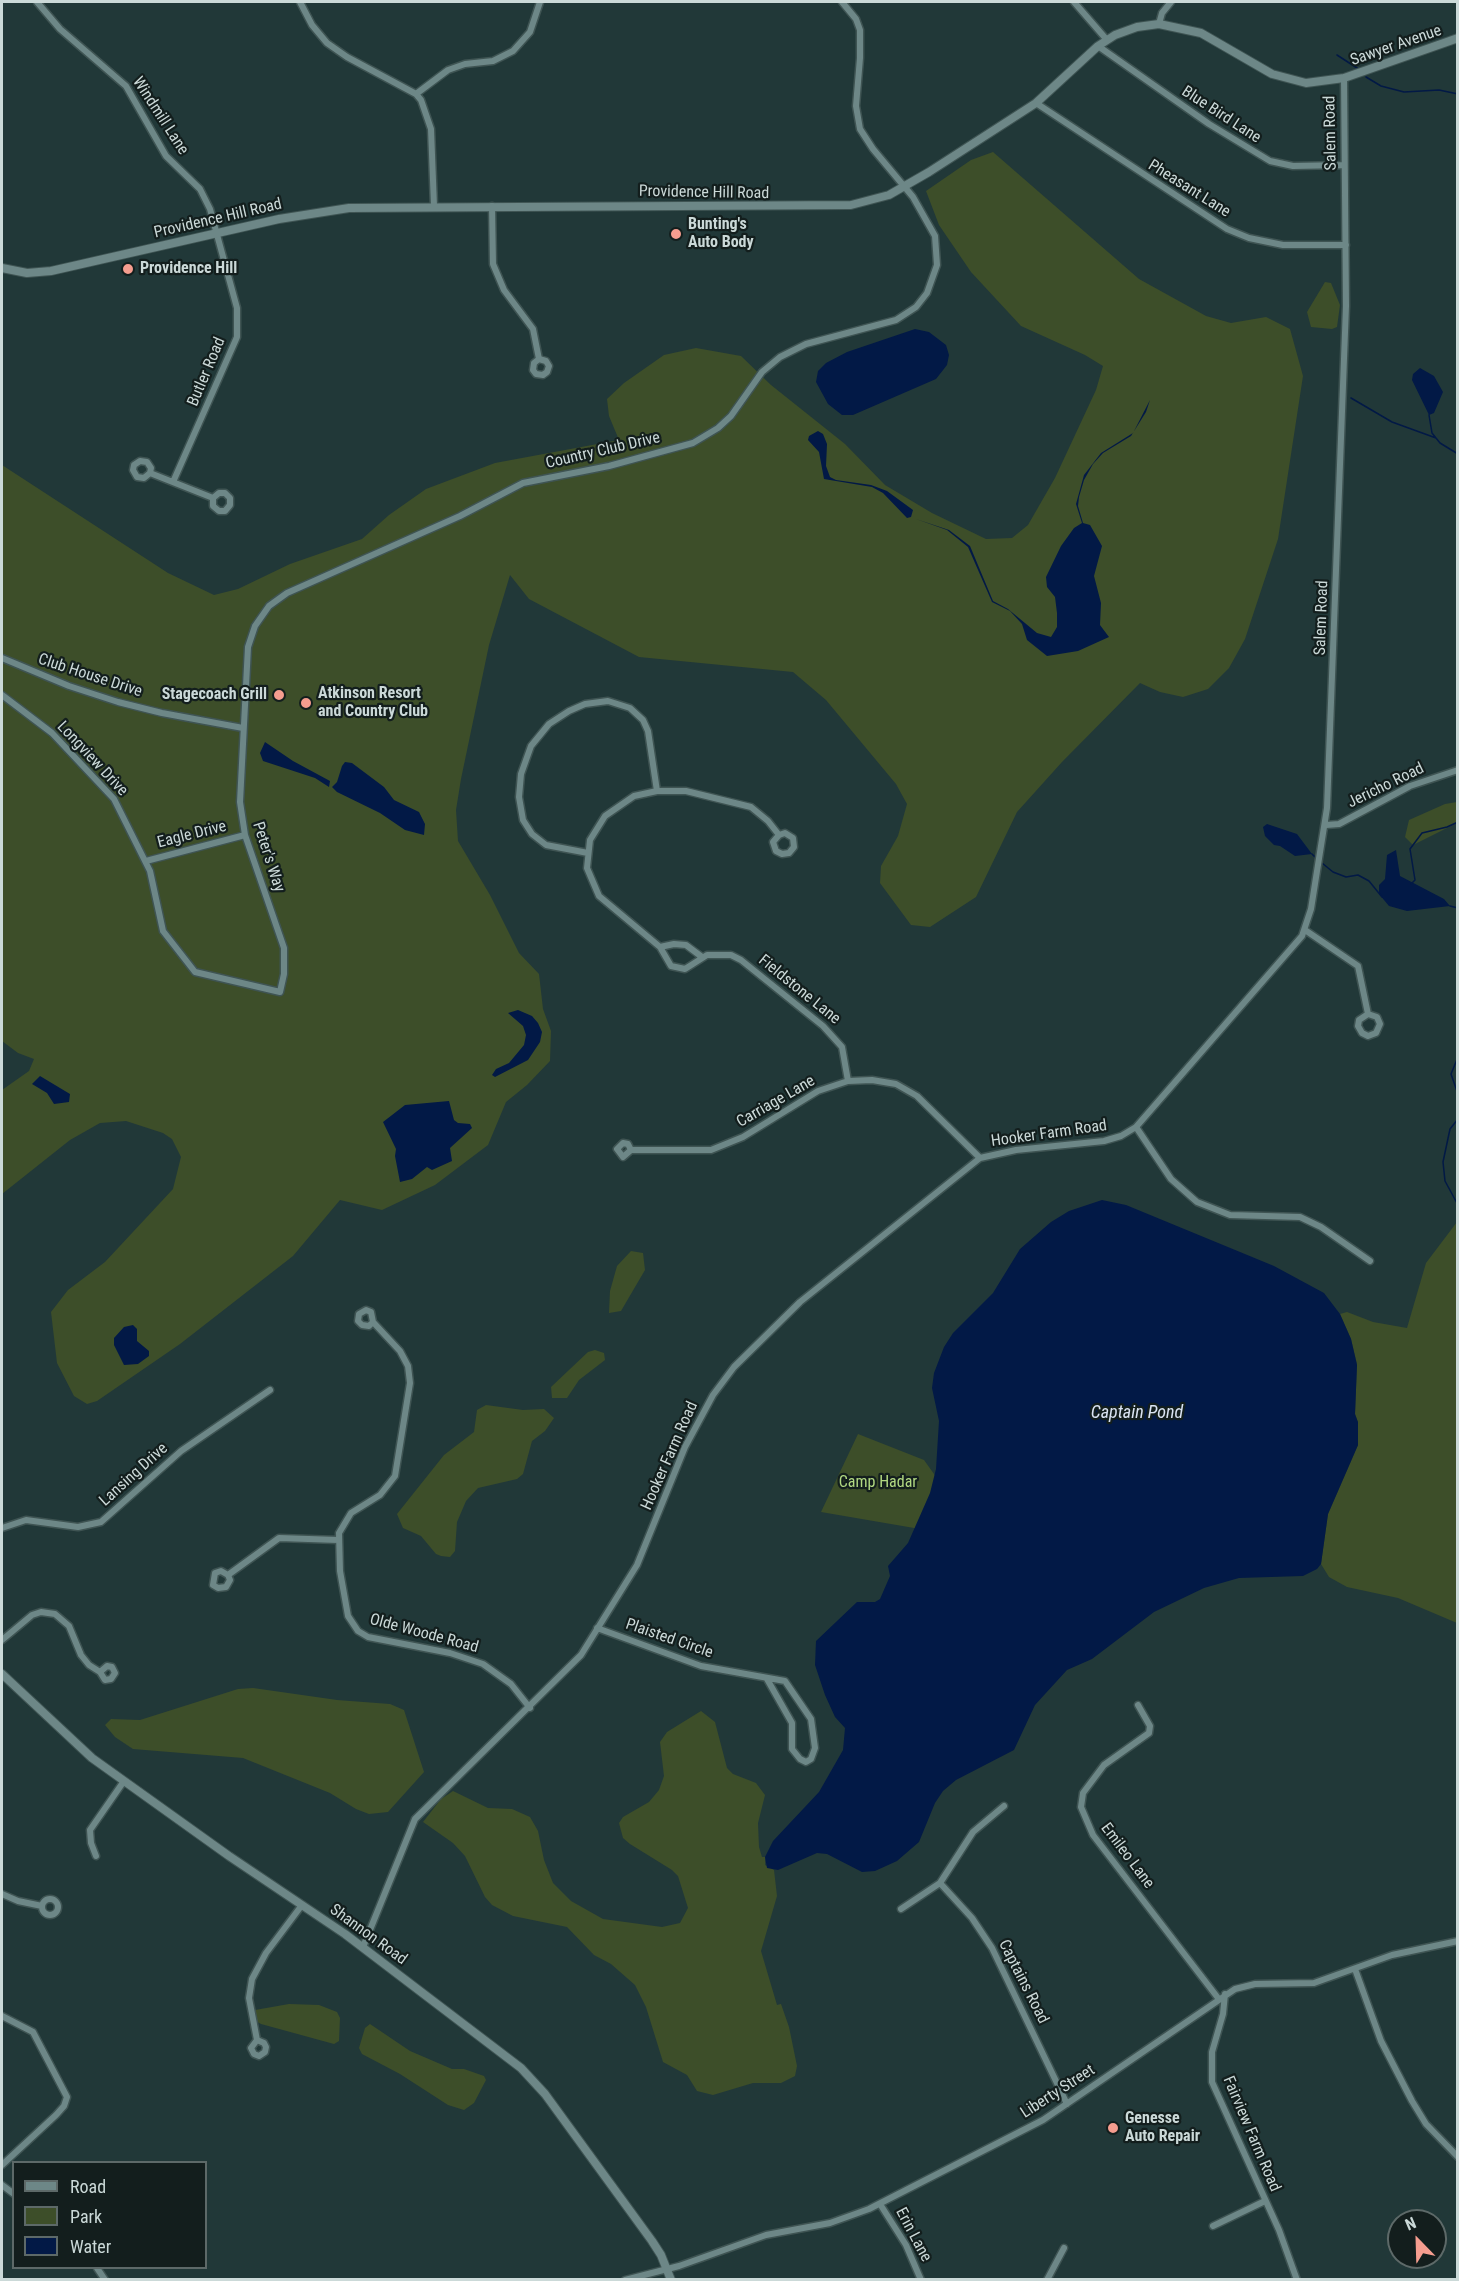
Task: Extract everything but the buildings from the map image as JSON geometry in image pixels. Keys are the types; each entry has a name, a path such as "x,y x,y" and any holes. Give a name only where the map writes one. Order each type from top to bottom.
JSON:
{"street":[{"name":"Windmill Lane","path":"37,2 57,26 126,86 166,156 206,199 216,233"},
{"path":"300,2 312,25 332,46 416,94 425,108 431,129 434,206"},
{"path":"416,94 448,70 465,64 493,61 513,51 530,32 540,2"},
{"name":"Country Club Drive","path":"243,728 248,647 262,616 287,593 460,516 523,483 609,466 693,443 718,428 731,416 762,372 790,351 891,322 912,310 930,288 936,271 938,254 933,231 905,186 873,149 860,129 856,106 860,30 856,19 842,2"},
{"path":"1074,2 1107,40"},
{"path":"1159,24 1162,13 1171,2"},
{"name":"Providence Hill Road","path":"2,268 27,273 51,271 331,209 434,206 833,206 874,201 905,186 1036,103 1098,46 1137,27 1159,24 1190,29 1212,38 1283,79 1306,83 1344,78"},
{"name":"Sawyer Avenue","path":"1344,78 1458,38"},
{"name":"Blue Bird Lane","path":"1098,46 1209,124 1270,161 1293,166 1344,165"},
{"name":"Salem Road","path":"1160,1103 1292,951 1305,930 1311,909 1326,825 1344,382 1346,245 1344,78"},
{"name":"Pheasant Lane","path":"1036,103 1227,229 1249,238 1283,245 1346,245"},
{"path":"492,206 492,256 495,271 504,290 533,329 539,359"},
{"name":"Butler Road","path":"173,482 237,337 237,308 216,233"},
{"path":"150,473 213,498"},
{"name":"Club House Drive","path":"3,661 118,702 162,713 243,728"},
{"name":"Longview Drive","path":"2,695 52,733 109,792 146,861 163,932 195,972 280,992"},
{"path":"657,790 648,731 643,720 630,708 614,702 596,702 571,710 549,724 531,746 524,762 519,785 520,808 529,830 541,842 551,847 588,853 592,835 605,816 634,796 657,790 686,791 744,804 763,817 779,835"},
{"name":"Peter's Way","path":"243,728 239,790 245,836 282,941 285,961 280,992"},
{"name":"Jericho Road","path":"1326,825 1339,824 1410,786 1458,770"},
{"name":"Eagle Drive","path":"146,861 245,836"},
{"name":"Fieldstone Lane","path":"588,853 589,874 599,896 660,947 668,963 675,969 685,969 702,957 725,954 736,957 823,1026 842,1047 848,1081"},
{"path":"1305,930 1358,966 1368,1014"},
{"name":"Fieldstone Lane","path":"660,947 686,945 702,957"},
{"name":"Carriage Lane","path":"631,1150 700,1152 722,1147 818,1091 848,1081 884,1082 907,1089 926,1103 980,1158"},
{"name":"Hooker Farm Road","path":"363,1947 415,1819 578,1660 642,1554 685,1447 726,1376 800,1302 980,1158 1016,1150 1104,1141 1121,1136 1136,1127 1160,1103"},
{"path":"1136,1127 1171,1179 1197,1202 1230,1215 1288,1215 1311,1221 1370,1261"},
{"path":"228,1575 279,1538 338,1540 341,1527 351,1513 389,1486 395,1476 410,1372 400,1351 373,1322"},
{"name":"Lansing Drive","path":"2,1528 26,1520 78,1527 101,1522 181,1451 270,1390"},
{"name":"Olde Woode Road","path":"338,1540 344,1605 350,1622 358,1631 376,1639 451,1653 483,1664 511,1684 530,1708"},
{"path":"2,1640 32,1615 41,1612 55,1614 69,1626 86,1662 100,1672"},
{"name":"Plaisted Circle","path":"597,1628 701,1666 767,1679 780,1679 789,1684 794,1696 808,1714 814,1736 814,1754 806,1762 800,1759 792,1749 792,1723 767,1679"},
{"name":"Shannon Road","path":"2,1674 79,1747 124,1781 363,1947 530,2076 652,2241 668,2269 670,2280"},
{"name":"Emileo Lane","path":"1138,1705 1150,1726 1149,1733 1104,1765 1083,1793 1081,1807 1093,1835 1218,1998"},
{"path":"96,1856 91,1843 90,1830 124,1781"},
{"path":"901,1909 940,1883 973,1832 1005,1806"},
{"name":"Captains Road","path":"940,1883 972,1918 992,1948 1067,2104"},
{"path":"2,1894 18,1901 42,1906"},
{"path":"257,2040 249,1998 252,1979 266,1953 302,1905"},
{"name":"Liberty Street","path":"625,2280 668,2269 766,2235 847,2218 880,2204 933,2174 1022,2132 1067,2104 1225,1994 1248,1985 1314,1983 1397,1954 1458,1941"},
{"path":"1355,1969 1384,2048 1412,2101 1426,2124 1458,2157"},
{"name":"Fairview Farm Road","path":"1225,1994 1223,2014 1212,2052 1212,2082 1295,2266 1298,2280"},
{"path":"2,2016 24,2026 37,2037 54,2074 66,2093 66,2100 56,2115 2,2165"},
{"path":"1212,2226 1265,2201"},
{"name":"Erin Lane","path":"880,2204 906,2246 921,2280"},
{"path":"1047,2280 1064,2248"}],"green space":[{"path":"993,152 1139,279 1206,316 1231,323 1266,317 1290,329 1303,376 1278,539 1245,639 1229,668 1208,689 1183,697 1160,692 1140,683 1062,762 1017,812 976,897 930,927 911,925 880,883 881,866 898,836 907,804 896,784 826,700 793,672 639,657 529,599 510,575 489,645 461,779 456,810 458,841 490,895 519,953 539,974 543,1009 551,1031 550,1061 527,1085 506,1102 488,1145 435,1185 382,1210 340,1200 293,1256 180,1344 97,1401 87,1404 74,1396 57,1363 51,1312 68,1290 105,1262 173,1189 181,1157 172,1139 163,1133 126,1121 100,1123 70,1140 2,1194 2,1090 29,1071 34,1059 18,1053 2,1041 2,465 168,573 214,595 238,589 290,564 362,539 389,515 426,489 495,463 619,440 609,416 607,399 624,383 664,355 696,348 741,356 771,385 845,444 885,485 932,513 986,539 1012,538 1028,525 1055,478 1096,390 1103,366 1085,355 1021,326 971,272 939,225 926,191 971,160"},
{"path":"1325,282 1331,283 1340,305 1337,327 1332,329 1311,327 1307,312"},
{"path":"1457,802 1457,823 1413,845 1405,837 1409,820 1445,804"},
{"path":"1457,1222 1457,1623 1398,1598 1347,1587 1329,1577 1321,1564 1328,1514 1358,1445 1358,1423 1355,1414 1357,1364 1351,1339 1340,1314 1347,1312 1373,1322 1407,1328 1426,1263"},
{"path":"631,1251 643,1253 645,1270 621,1311 609,1313 610,1291 617,1266"},
{"path":"595,1350 604,1353 605,1360 579,1380 567,1398 552,1398 551,1387 588,1352"},
{"path":"486,1405 523,1410 544,1409 554,1418 545,1431 532,1441 523,1474 517,1479 478,1488 466,1501 457,1522 455,1551 450,1557 441,1556 436,1554 421,1536 403,1528 397,1514 444,1455 474,1432 477,1410"},
{"name":"Camp Hadar","path":"858,1434 924,1460 939,1481 920,1529 821,1512"},
{"path":"253,1688 337,1700 390,1704 404,1710 424,1772 388,1812 369,1814 330,1793 243,1758 133,1749 115,1737 105,1725 111,1719 140,1720 238,1689"},
{"path":"701,1711 715,1722 727,1768 733,1774 756,1783 765,1795 758,1823 759,1847 762,1857 765,1857 765,1865 774,1870 777,1896 761,1951 777,2005 781,2004 789,2027 797,2066 795,2076 781,2083 753,2083 713,2095 697,2091 687,2075 663,2062 646,2007 635,1985 611,1964 594,1955 567,1927 513,1916 492,1905 485,1897 465,1856 453,1843 423,1822 441,1799 453,1791 488,1808 512,1809 530,1817 538,1831 544,1860 553,1883 571,1901 603,1919 662,1927 680,1923 688,1908 678,1876 623,1838 619,1823 623,1817 649,1802 659,1790 664,1776 660,1742 667,1732"},
{"path":"289,2004 319,2005 337,2012 340,2018 339,2041 334,2044 261,2024 254,2020 252,2014 255,2010"},
{"path":"370,2024 410,2051 452,2069 464,2069 484,2076 486,2080 474,2103 464,2110 448,2105 400,2074 362,2054 359,2048 365,2028"}],"water":[{"path":"915,329 929,332 946,345 949,355 947,365 936,379 853,415 842,415 828,404 816,382 818,371 826,363 847,352"},
{"path":"1420,368 1434,376 1443,392 1434,413 1429,415 1412,380 1413,374"},
{"path":"1150,400 1146,412 1134,432"},
{"path":"818,431 823,434 827,444 826,466 830,477 871,485 887,491 913,510 911,517 907,518 883,493 872,487 824,479 819,452 808,440 809,436"},
{"path":"1133,433 1103,453 1093,464 1084,480 1079,497 1078,506 1083,523 1090,525 1102,546 1094,576 1101,603 1100,625 1109,637 1078,651 1047,656 1027,640 1022,624 1010,611 992,602 968,547 947,530 916,519 949,530 970,546 993,601 1008,609 1037,633 1051,637 1057,627 1057,613 1055,597 1047,587 1046,577 1061,546 1074,528 1082,523 1076,504 1084,475 1101,453"},
{"path":"265,742 293,761 330,781 329,787 315,778 263,761 260,753"},
{"path":"345,762 352,763 384,787 394,800 419,812 425,824 424,835 405,830 380,813 337,792 332,787 337,782"},
{"path":"1267,824 1297,834 1312,854 1295,856 1280,846 1274,845 1265,836 1263,827"},
{"path":"1396,850 1400,876 1444,899 1450,906 1407,911 1389,906 1379,894 1379,885 1385,879 1387,855"},
{"path":"518,1010 532,1016 538,1023 542,1032 540,1042 528,1060 495,1077 492,1075 496,1069 509,1063 524,1045 526,1035 523,1026 508,1013"},
{"path":"40,1076 70,1094 69,1102 54,1104 47,1093 32,1084"},
{"path":"449,1101 454,1120 458,1123 470,1124 472,1128 450,1148 452,1161 432,1170 427,1167 412,1179 400,1182 395,1156 396,1149 383,1122 405,1105"},
{"name":"Captain Pond","path":"1102,1200 1126,1205 1274,1266 1324,1293 1340,1314 1351,1339 1357,1365 1355,1414 1358,1422 1358,1445 1328,1514 1321,1564 1317,1569 1303,1576 1239,1578 1204,1588 1154,1612 1092,1659 1067,1670 1035,1705 1014,1750 956,1780 943,1791 935,1803 919,1842 897,1861 875,1871 862,1872 827,1854 817,1853 778,1870 767,1868 765,1857 773,1841 819,1792 843,1750 845,1728 835,1717 815,1665 816,1641 857,1602 875,1602 880,1599 890,1576 888,1566 908,1543 930,1493 936,1469 939,1421 932,1388 934,1373 944,1347 953,1333 993,1293 1020,1249 1051,1222 1069,1211"},
{"path":"133,1325 137,1329 137,1341 149,1351 149,1356 138,1364 124,1365 114,1345 114,1338 124,1327"}],"waterway":[{"path":"1337,55 1357,68"},
{"path":"1366,77 1381,86 1404,92 1439,90 1458,94"},
{"path":"1351,398 1392,422 1436,438"},
{"path":"1429,415 1432,433 1440,443 1458,454"},
{"path":"1411,884 1415,880 1410,849 1422,833 1458,822"},
{"path":"1312,854 1315,857"},
{"path":"1322,863 1333,872 1346,877 1358,875 1369,881 1382,897"},
{"path":"1450,906 1458,908"},
{"path":"1458,1014 1458,1024"},
{"path":"1458,1057 1451,1074 1458,1094"},
{"path":"1458,1119 1450,1129 1443,1162 1445,1181 1458,1205"}],"place":[{"name":"Bunting's Auto Body","path":"676,234"},
{"name":"Providence Hill","path":"128,269"},
{"name":"Stagecoach Grill","path":"279,695"},
{"name":"Atkinson Resort and Country Club","path":"306,703"},
{"name":"Genesse Auto Repair","path":"1113,2128"}]}
